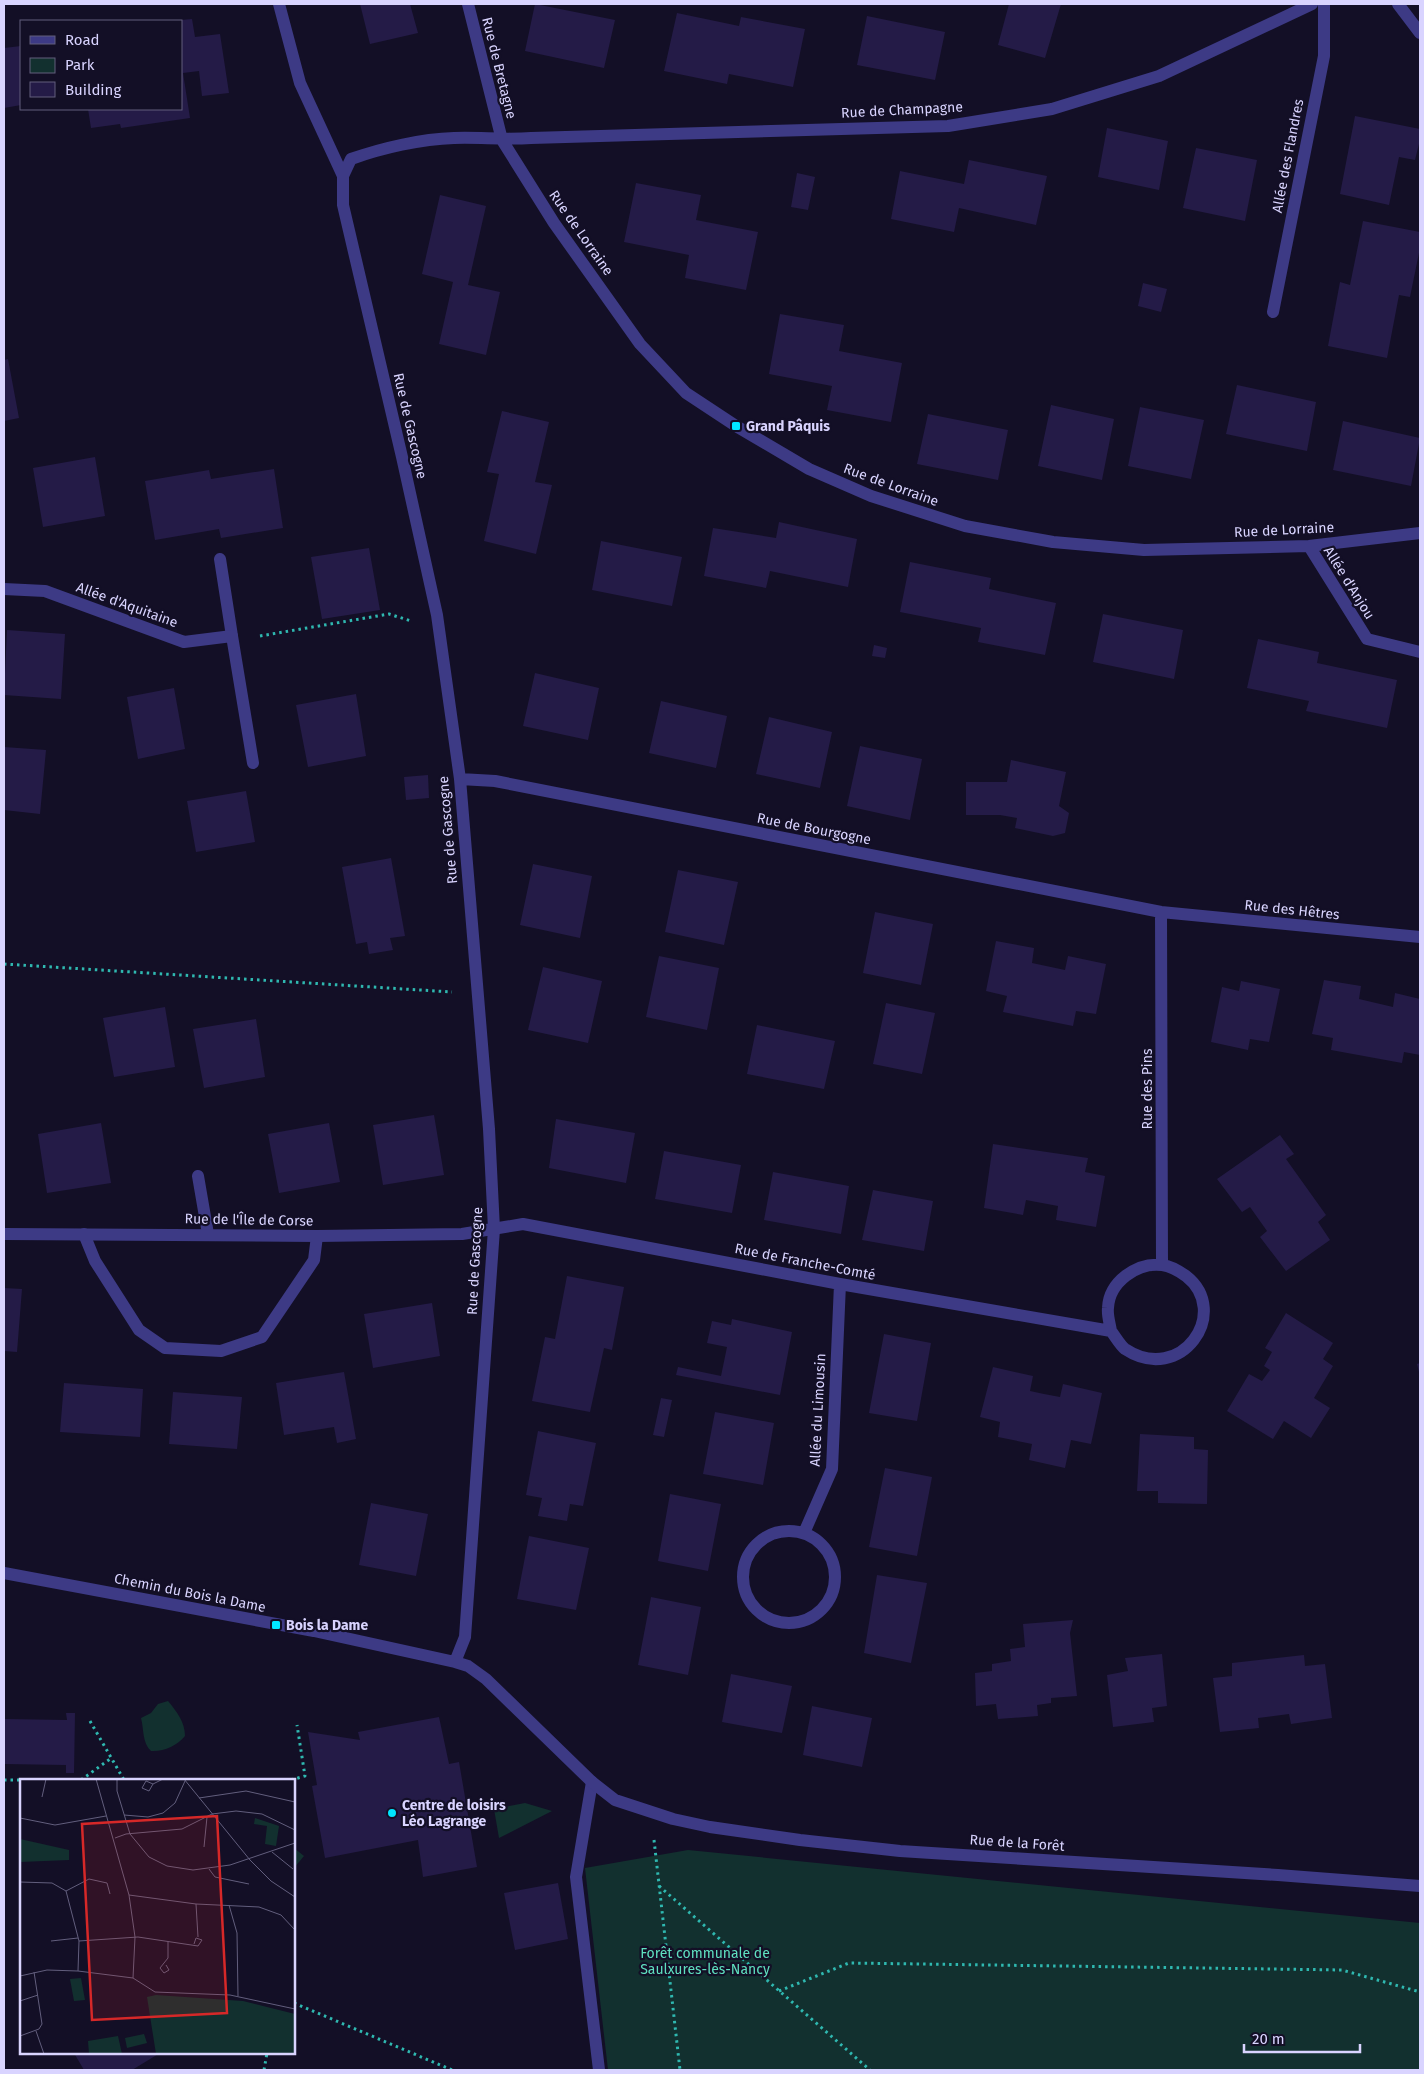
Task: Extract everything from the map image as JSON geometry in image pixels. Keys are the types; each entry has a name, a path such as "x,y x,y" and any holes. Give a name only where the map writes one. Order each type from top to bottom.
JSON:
{"street":[{"path":"279,4 300,83 343,176"},
{"name":"Rue de Bretagne","path":"468,4 502,140"},
{"name":"Rue de Champagne","path":"502,140 948,126 1042,110 1159,76 1312,4"},
{"name":"Allée des Flandres","path":"1272,312 1324,56 1324,4"},
{"path":"1398,4 1420,33"},
{"path":"343,176 351,159 379,149 453,138 502,140"},
{"name":"Rue de Lorraine","path":"502,140 554,224 640,344 686,393 736,426 810,469 870,496 965,526 1053,542 1144,550 1309,546 1420,533"},
{"name":"Rue de Gascogne","path":"343,176 343,205 437,615 460,779 489,1129 494,1229 465,1637 455,1662"},
{"name":"Allée d'Anjou","path":"1309,546 1367,639 1420,652"},
{"path":"220,559 253,763"},
{"name":"Allée d'Aquitaine","path":"4,588 45,591 184,642 232,636"},
{"name":"Rue de Bourgogne","path":"460,779 495,781 1161,912"},
{"name":"Rue des Hêtres","path":"1161,912 1420,937"},
{"name":"Rue des Pins","path":"1161,912 1162,1265"},
{"path":"198,1176 208,1234"},
{"name":"Rue de Franche-Comté","path":"494,1229 523,1224 840,1284 1111,1331"},
{"name":"Rue de l'Île de Corse","path":"4,1234 316,1236 462,1234 494,1229"},
{"path":"84,1234 95,1261 139,1330 165,1348 221,1352 262,1338 314,1260 316,1236"},
{"path":"1162,1265 1177,1270 1191,1281 1202,1298 1204,1315 1198,1334 1187,1348 1165,1360 1150,1360 1124,1348 1111,1331 1108,1308 1112,1292 1123,1277 1142,1266 1162,1265"},
{"name":"Allée du Limousin","path":"804,1533 832,1469 840,1284"},
{"path":"779,1532 804,1533 818,1541 829,1553 835,1571 832,1596 821,1611 807,1620 789,1624 777,1622 759,1613 750,1604 744,1588 743,1570 749,1554 762,1540 779,1532"},
{"name":"Chemin du Bois la Dame","path":"4,1572 314,1631 468,1666 486,1679 592,1782 616,1800"},
{"path":"592,1782 576,1877 599,2070"},
{"name":"Rue de la Forêt","path":"616,1800 650,1812 710,1827 800,1840 900,1851 1278,1874 1420,1886"}],"path":[{"path":"232,636 259,636 389,614 414,622 437,615"},
{"path":"4,964 478,993"},
{"path":"90,1721 110,1759 123,1779"},
{"path":"294,1779 305,1776 297,1725"},
{"path":"83,1779 110,1759"},
{"path":"4,1780 20,1780"},
{"path":"650,1812 680,2070"},
{"path":"659,1886 870,2070"},
{"path":"779,1991 848,1963 1342,1970 1420,1992"},
{"path":"295,2003 452,2070"},
{"path":"264,2070 267,2054"}],"green space":[{"path":"168,1701 182,1722 185,1736 170,1748 151,1751 145,1740 141,1718 151,1713 158,1704"},
{"path":"525,1803 552,1811 499,1838 494,1809"},
{"path":"295,1849 304,1856 295,1867"},
{"name":"Forêt communale de Saulxures-lès-Nancy","path":"688,1850 1420,1923 1420,2070 608,2070 585,1868"}],"building":[{"path":"360,4 410,4 418,33 370,44"},
{"path":"535,4 615,20 604,68 525,51"},
{"path":"1009,4 1061,4 1045,58 998,45"},
{"path":"677,13 739,26 741,17 805,29 793,87 729,74 727,84 664,71"},
{"path":"867,16 945,32 935,80 857,65"},
{"path":"192,19 195,37 220,34 229,93 202,96 199,71 183,73 190,118 121,128 120,124 91,128 88,110 182,110 181,20"},
{"path":"20,46 20,105 4,108 4,48"},
{"path":"1355,116 1420,129 1420,140 1415,160 1399,157 1389,205 1340,194"},
{"path":"1107,128 1168,141 1159,190 1098,177"},
{"path":"1196,148 1257,160 1245,221 1183,208"},
{"path":"969,160 1047,176 1036,225 959,208 954,232 891,219 900,171 964,184"},
{"path":"797,173 815,177 808,210 791,207"},
{"path":"636,183 701,195 696,220 758,232 746,290 685,278 689,255 624,242"},
{"path":"440,195 486,206 468,285 500,292 486,355 439,344 453,282 422,274"},
{"path":"1363,221 1420,232 1420,248 1410,297 1399,295 1387,358 1328,346 1340,282 1350,285"},
{"path":"1143,283 1167,289 1161,312 1138,306"},
{"path":"780,314 844,325 839,351 902,363 891,422 827,410 832,386 769,374"},
{"path":"8,359 19,418 4,421 4,360"},
{"path":"1237,385 1316,402 1307,451 1226,434"},
{"path":"1051,405 1114,419 1102,480 1038,466"},
{"path":"1140,407 1204,420 1191,479 1128,466"},
{"path":"502,411 549,422 535,482 552,485 536,554 484,541 499,474 487,472"},
{"path":"928,414 1008,430 998,480 917,464"},
{"path":"1343,421 1420,438 1411,486 1333,470"},
{"path":"95,457 105,516 43,527 33,468"},
{"path":"274,469 283,528 221,538 219,529 155,540 145,481 209,470 211,479"},
{"path":"779,522 857,539 848,587 770,571 766,588 704,576 713,528 776,538"},
{"path":"601,541 682,557 672,606 592,590"},
{"path":"369,548 380,610 322,619 311,557"},
{"path":"910,562 991,578 989,589 1056,603 1045,655 978,642 981,628 900,612"},
{"path":"1103,614 1183,630 1174,679 1093,662"},
{"path":"7,630 65,634 61,699 4,695"},
{"path":"1258,639 1319,652 1317,663 1397,680 1387,728 1306,711 1309,701 1247,688"},
{"path":"874,645 887,648 885,658 872,656"},
{"path":"535,673 599,688 588,740 523,726"},
{"path":"174,688 185,749 138,759 127,697"},
{"path":"356,694 366,756 308,767 296,705"},
{"path":"661,701 727,716 716,768 649,753"},
{"path":"769,717 832,732 820,788 756,774"},
{"path":"860,746 922,759 910,820 847,806"},
{"path":"4,747 46,750 40,814 4,810"},
{"path":"1011,760 1066,772 1059,806 1069,813 1065,833 1053,836 1015,828 1017,818 1000,815 966,815 966,782 1007,782"},
{"path":"428,775 429,798 406,800 404,777"},
{"path":"246,791 255,842 196,852 187,801"},
{"path":"391,858 405,936 390,938 393,950 369,954 367,942 356,944 342,867"},
{"path":"533,864 592,876 580,938 520,925"},
{"path":"678,870 738,882 724,945 665,932"},
{"path":"875,912 933,924 921,985 863,973"},
{"path":"996,941 1034,948 1032,963 1065,970 1068,956 1106,964 1096,1014 1076,1011 1073,1026 1003,1012 1007,996 986,991"},
{"path":"659,956 719,968 707,1030 646,1017"},
{"path":"543,967 602,981 588,1043 528,1030"},
{"path":"1324,980 1361,986 1359,999 1393,1007 1395,993 1420,999 1420,1055 1404,1052 1402,1063 1331,1050 1333,1038 1312,1034"},
{"path":"1241,981 1280,989 1269,1042 1250,1039 1248,1050 1211,1042 1222,987 1239,991"},
{"path":"886,1003 935,1013 922,1074 873,1064"},
{"path":"165,1007 175,1067 114,1077 103,1018"},
{"path":"256,1019 265,1077 204,1088 193,1029"},
{"path":"757,1025 835,1041 824,1089 747,1074"},
{"path":"434,1115 444,1175 383,1185 373,1125"},
{"path":"556,1119 635,1133 626,1183 549,1168"},
{"path":"101,1123 111,1183 47,1193 38,1134"},
{"path":"329,1123 340,1182 279,1193 268,1134"},
{"path":"1280,1135 1294,1154 1286,1159 1326,1215 1318,1222 1330,1240 1286,1271 1260,1237 1267,1231 1250,1207 1242,1212 1217,1179"},
{"path":"993,1144 1088,1158 1085,1172 1105,1176 1096,1227 1056,1220 1058,1206 1026,1200 1023,1215 984,1208"},
{"path":"664,1151 741,1165 732,1213 655,1199"},
{"path":"773,1172 849,1186 841,1234 764,1220"},
{"path":"873,1190 933,1201 924,1251 862,1240"},
{"path":"567,1276 624,1287 612,1350 604,1348 590,1412 532,1401 545,1337 555,1339"},
{"path":"4,1288 22,1289 17,1352 4,1351"},
{"path":"432,1303 440,1356 373,1368 364,1314"},
{"path":"1286,1313 1333,1343 1323,1359 1333,1366 1314,1398 1330,1408 1311,1438 1284,1421 1273,1439 1227,1411 1249,1374 1262,1381 1270,1370 1264,1366 1272,1352 1265,1348"},
{"path":"732,1319 792,1332 780,1395 676,1375 678,1367 721,1376 727,1347 707,1343 712,1321 731,1325"},
{"path":"884,1334 931,1343 917,1421 869,1413"},
{"path":"1420,1363 1420,1376 1417,1364"},
{"path":"993,1367 1033,1376 1030,1391 1060,1397 1063,1384 1102,1393 1091,1444 1071,1440 1065,1468 1029,1460 1032,1444 998,1437 1000,1422 980,1417"},
{"path":"344,1372 356,1439 337,1443 334,1427 284,1435 276,1383"},
{"path":"64,1383 143,1389 140,1437 60,1432"},
{"path":"173,1392 242,1397 237,1449 169,1444"},
{"path":"661,1398 672,1400 664,1437 653,1435"},
{"path":"715,1412 774,1423 763,1485 703,1474"},
{"path":"538,1431 596,1443 583,1506 570,1504 567,1521 538,1516 542,1498 526,1495"},
{"path":"1140,1434 1194,1437 1194,1449 1208,1450 1207,1504 1158,1503 1158,1491 1137,1491"},
{"path":"885,1468 932,1477 917,1556 869,1547"},
{"path":"670,1494 721,1504 708,1571 658,1561"},
{"path":"371,1503 428,1514 416,1576 359,1565"},
{"path":"529,1536 589,1548 576,1610 517,1599"},
{"path":"877,1575 927,1583 911,1663 864,1653"},
{"path":"651,1597 701,1607 688,1675 638,1665"},
{"path":"1073,1620 1070,1633 1077,1696 1051,1698 1051,1703 1037,1705 1038,1716 998,1719 996,1704 976,1706 975,1673 992,1671 992,1664 1011,1661 1010,1649 1025,1647 1023,1624"},
{"path":"1162,1654 1167,1706 1152,1708 1154,1722 1113,1727 1107,1675 1128,1671 1125,1658"},
{"path":"1304,1655 1305,1666 1325,1664 1332,1718 1291,1724 1289,1714 1258,1718 1259,1728 1220,1732 1213,1678 1232,1676 1232,1663"},
{"path":"731,1674 792,1686 782,1733 722,1722"},
{"path":"812,1706 872,1718 862,1767 803,1755"},
{"path":"66,1713 75,1713 74,1773 66,1773 66,1765 4,1764 4,1719 67,1720"},
{"name":"Centre de loisirs Léo Lagrange","path":"439,1717 449,1764 459,1762 477,1867 423,1877 418,1840 325,1858 312,1786 317,1785 308,1732 360,1740 358,1732"},
{"path":"558,1883 568,1939 515,1950 504,1893"},
{"path":"75,2054 158,2054 132,2070 84,2070"}],"place":[{"name":"Grand Pâquis","path":"736,426"},
{"name":"Bois la Dame","path":"276,1625"},
{"name":"Centre de loisirs Léo Lagrange","path":"392,1813"}]}
